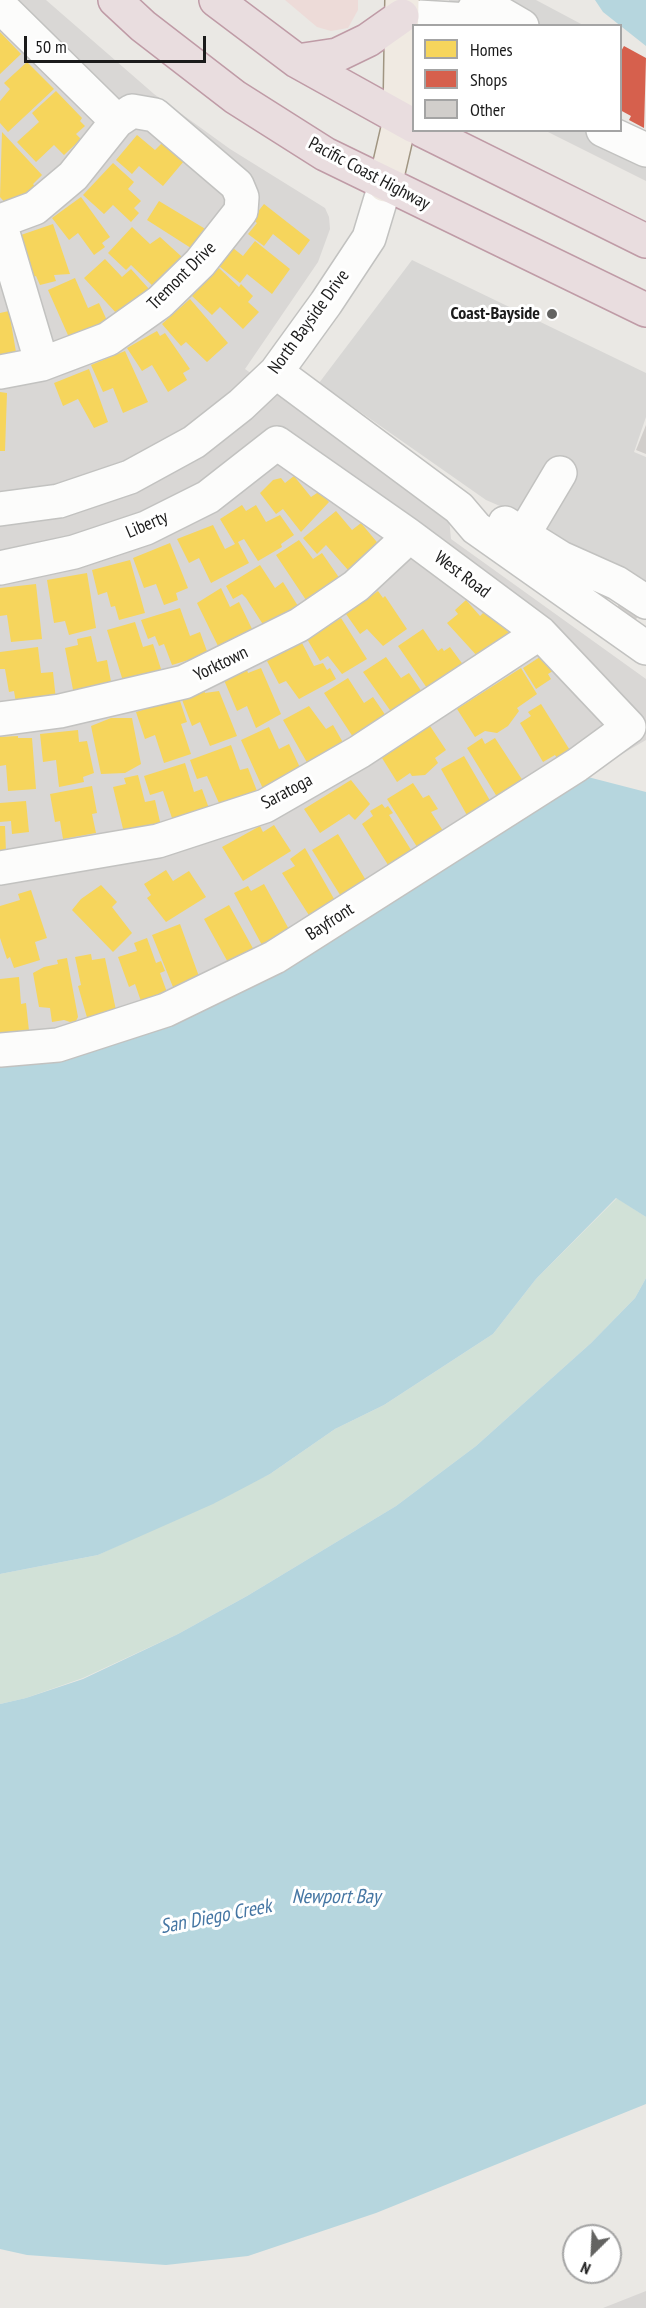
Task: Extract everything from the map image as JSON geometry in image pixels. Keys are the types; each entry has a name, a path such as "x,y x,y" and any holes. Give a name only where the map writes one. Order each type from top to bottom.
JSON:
{"highway":[{"name":"Pacific Coast Highway","path":"115,0 143,26 235,97 324,154 646,310"},
{"path":"220,1 297,61 412,126"},
{"path":"297,61 336,56 368,40 402,8"},
{"path":"424,132 646,241"}],"main road":[{"path":"385,185 412,126 402,8"}],"street":[{"path":"0,6 117,121 73,176 35,208 0,222 42,364"},
{"path":"402,8 474,12 515,24"},
{"name":"Tremont Drive","path":"0,372 42,364 108,339 160,302 200,263 241,211 242,197 237,185 155,115 132,111 117,121"},
{"path":"607,132 646,150"},
{"name":"North Bayside Drive","path":"0,509 59,501 130,477 194,442 241,405 276,372 369,238 385,185"},
{"path":"276,372 459,508 485,511 518,544 646,648"},
{"name":"West Road","path":"277,443 407,534 540,633 629,727"},
{"name":"Liberty","path":"0,568 74,552 146,528 208,496 277,443"},
{"path":"518,544 560,473"},
{"name":"Yorktown","path":"0,719 60,711 184,682 299,625 356,586 399,546 407,534"},
{"path":"518,544 561,558 616,583 646,602"},
{"name":"Saratoga","path":"0,868 158,840 265,806 359,752 540,633"},
{"name":"Bayfront","path":"0,1050 58,1045 166,1010 275,957 577,765 629,727"}],"shaded area":[{"path":"0,0 46,0 154,94 230,149 325,208 329,217 330,229 318,262 245,369 449,518 451,539 646,679 646,740 584,776 350,928 260,983 161,1024 0,1057"},
{"path":"285,0 358,0 358,10 348,28 331,31 317,27"},
{"path":"449,0 536,0 581,24 450,24"},
{"path":"622,130 646,135 646,181 548,132"},
{"path":"412,260 646,373 646,417 634,452 646,457 646,586 523,516 486,500 319,383"},
{"path":"617,1198 646,1217 646,1278 635,1298 591,1343 476,1446 396,1506 247,1596 178,1634 83,1678 26,1698 0,1704 0,1574 98,1555 270,1474 335,1429 384,1405 493,1334 536,1279"},
{"path":"646,2291 646,2308 603,2308"}],"water":[{"path":"595,0 646,0 646,46 622,27 622,24 618,24 603,12"},
{"path":"584,776 646,792 646,1217 616,1198 536,1279 493,1334 384,1405 335,1429 270,1474 213,1504 98,1555 0,1574 0,1057 161,1024 260,983 350,928"},
{"name":"Newport Bay","path":"646,1278 646,2104 376,2213 248,2256 166,2265 27,2255 0,2249 0,1704 83,1679 178,1634 247,1596 396,1506 476,1446 591,1343 635,1298"}],"building: Homes":[{"path":"0,32 21,54 0,74"},
{"path":"27,62 54,89 8,132 0,123 0,101 10,89 4,83"},
{"path":"56,91 82,118 80,121 85,126 76,134 81,139 64,155 54,145 36,162 17,142 39,122 32,113"},
{"path":"2,132 42,175 33,184 36,188 8,206 0,197"},
{"path":"137,135 155,150 162,143 184,161 163,186 139,166 132,174 116,160"},
{"path":"113,163 134,182 128,189 141,201 134,208 139,213 131,222 113,205 104,214 83,195"},
{"path":"81,197 110,237 102,243 105,247 94,255 78,233 69,240 52,218"},
{"path":"159,201 207,230 194,250 147,220"},
{"path":"264,204 310,240 299,255 273,234 264,246 248,234 257,223 252,219"},
{"path":"53,224 70,274 54,275 56,281 40,285 36,276 33,277 18,236"},
{"path":"132,227 150,244 160,237 182,257 173,265 177,269 155,288 131,265 126,270 108,253"},
{"path":"255,241 290,269 272,294 247,274 240,283 219,266 233,248 243,256"},
{"path":"105,259 122,277 131,269 149,289 118,315 84,278"},
{"path":"219,268 239,287 241,284 253,296 248,302 259,312 243,329 220,307 212,315 192,296"},
{"path":"75,278 88,308 99,303 109,325 71,342 48,290"},
{"path":"190,299 228,343 207,362 186,342 181,346 162,324"},
{"path":"9,311 17,358 0,361 0,313"},
{"path":"157,331 160,336 165,333 190,369 183,373 187,380 168,392 152,365 142,371 127,348"},
{"path":"125,351 148,402 123,413 113,388 103,392 91,365"},
{"path":"89,369 108,422 94,428 78,399 63,406 54,383"},
{"path":"0,392 7,393 5,451 0,451"},
{"path":"294,476 311,497 320,491 329,502 301,532 283,509 276,514 260,493 273,480 281,478 285,483"},
{"path":"242,505 246,511 256,505 266,522 280,515 294,535 281,544 282,547 258,561 244,539 238,542 249,563 211,583 199,558 189,563 177,539 213,525 225,549 235,544 220,519"},
{"path":"336,511 352,530 361,523 381,547 348,570 326,545 317,554 303,538"},
{"path":"299,540 313,559 322,553 340,579 306,600 276,555"},
{"path":"170,543 188,588 176,593 178,600 164,605 156,584 144,588 133,558"},
{"path":"130,560 145,613 119,620 115,606 111,607 107,592 98,595 92,570"},
{"path":"260,565 275,588 283,582 298,606 264,626 246,598 242,594 233,599 226,586"},
{"path":"87,573 96,628 69,635 65,621 54,623 47,580"},
{"path":"36,584 42,639 11,642 7,615 0,616 0,588"},
{"path":"221,588 230,607 239,602 254,633 219,648 197,603"},
{"path":"378,591 383,598 385,596 407,629 383,646 367,629 360,634 346,614"},
{"path":"466,600 480,616 487,609 511,635 479,658 447,623 458,614 455,610"},
{"path":"180,608 190,636 200,632 208,654 172,665 164,644 159,646 155,636 148,639 141,620"},
{"path":"341,618 367,659 342,674 328,656 320,661 307,639"},
{"path":"135,622 143,647 153,644 161,669 145,677 123,681 107,630"},
{"path":"423,629 438,651 442,648 444,651 450,647 464,666 429,691 398,646"},
{"path":"91,636 97,662 107,660 112,687 74,695 65,648 78,645 77,639"},
{"path":"302,643 314,666 323,663 327,670 330,668 336,679 299,699 286,681 279,684 267,661"},
{"path":"38,647 41,673 53,672 56,700 16,703 14,691 9,692 5,669 0,669 0,652"},
{"path":"546,653 556,669 548,674 551,679 536,689 523,668"},
{"path":"386,657 401,678 409,673 422,692 392,713 363,672"},
{"path":"261,668 281,714 256,728 247,706 237,711 224,680 247,670 248,673"},
{"path":"521,668 537,694 517,708 519,711 508,726 497,733 485,731 475,737 457,709"},
{"path":"348,678 364,703 373,697 386,716 353,737 324,693"},
{"path":"204,689 205,693 219,691 237,736 210,746 200,722 192,726 181,697"},
{"path":"179,698 187,722 181,724 191,754 164,763 155,735 145,739 136,712"},
{"path":"541,704 571,752 558,760 555,755 543,762 520,723 531,716 528,712"},
{"path":"309,706 326,729 333,725 345,746 309,766 283,720"},
{"path":"111,718 132,718 141,764 125,773 101,774 91,726"},
{"path":"430,726 446,750 435,758 438,763 425,775 412,776 410,773 397,782 382,758"},
{"path":"269,727 279,749 289,744 303,774 264,791 241,740"},
{"path":"78,730 79,742 87,741 94,773 83,777 84,782 59,787 56,760 43,762 40,734"},
{"path":"18,736 18,738 32,738 36,789 8,791 6,765 0,766 0,737"},
{"path":"482,738 485,744 495,738 525,784 499,800 467,748"},
{"path":"231,745 240,770 248,768 257,791 234,804 219,803 207,776 197,779 190,760"},
{"path":"464,756 492,804 468,817 441,769"},
{"path":"185,763 194,792 202,789 211,814 173,821 163,791 150,795 144,776"},
{"path":"138,775 145,802 155,800 161,826 124,833 113,787 126,784 124,778"},
{"path":"351,780 370,804 355,820 349,814 320,833 304,809"},
{"path":"413,783 423,798 429,795 438,809 431,812 445,834 419,850 387,799"},
{"path":"92,786 97,813 92,814 96,833 63,839 60,821 55,822 50,794"},
{"path":"26,801 29,832 12,834 11,821 0,822 0,803"},
{"path":"382,804 385,808 388,806 393,813 389,815 413,853 390,868 362,824 373,816 370,811"},
{"path":"274,825 291,851 243,881 222,847 260,826 263,832"},
{"path":"0,826 5,826 6,852 0,853"},
{"path":"338,834 367,882 342,898 312,850"},
{"path":"305,848 337,904 312,920 282,873 295,866 290,859"},
{"path":"166,870 173,881 189,871 206,897 166,922 147,898 151,895 144,884"},
{"path":"264,884 291,933 263,947 234,893 248,886 251,891"},
{"path":"101,885 117,902 112,907 132,933 113,952 72,910 81,899"},
{"path":"31,890 47,938 35,942 40,960 14,968 10,957 7,959 0,938 0,906 20,900 18,894"},
{"path":"229,905 255,952 230,966 204,919"},
{"path":"180,924 201,982 175,992 152,935"},
{"path":"147,938 156,963 161,961 165,971 160,973 168,995 142,1004 135,984 129,987 118,957 137,951 134,943"},
{"path":"91,954 92,960 105,958 117,1015 88,1021 78,986 81,985 75,957"},
{"path":"67,958 78,1017 76,1021 52,1022 50,1008 39,1007 33,973 44,967 58,964 57,960"},
{"path":"19,977 21,1004 26,1003 29,1031 0,1034 0,979"}],"building: Shops":[{"path":"624,46 646,58 644,128 629,120 631,116 622,111 622,50"}],"building: Other":[{"path":"646,425 646,454 636,450"},
{"path":"624,598 642,611 631,626 613,612"}],"place":[{"name":"Coast-Bayside","path":"552,314"}],"water label":[{"name":"San Diego Creek","path":"216,1917"}]}
